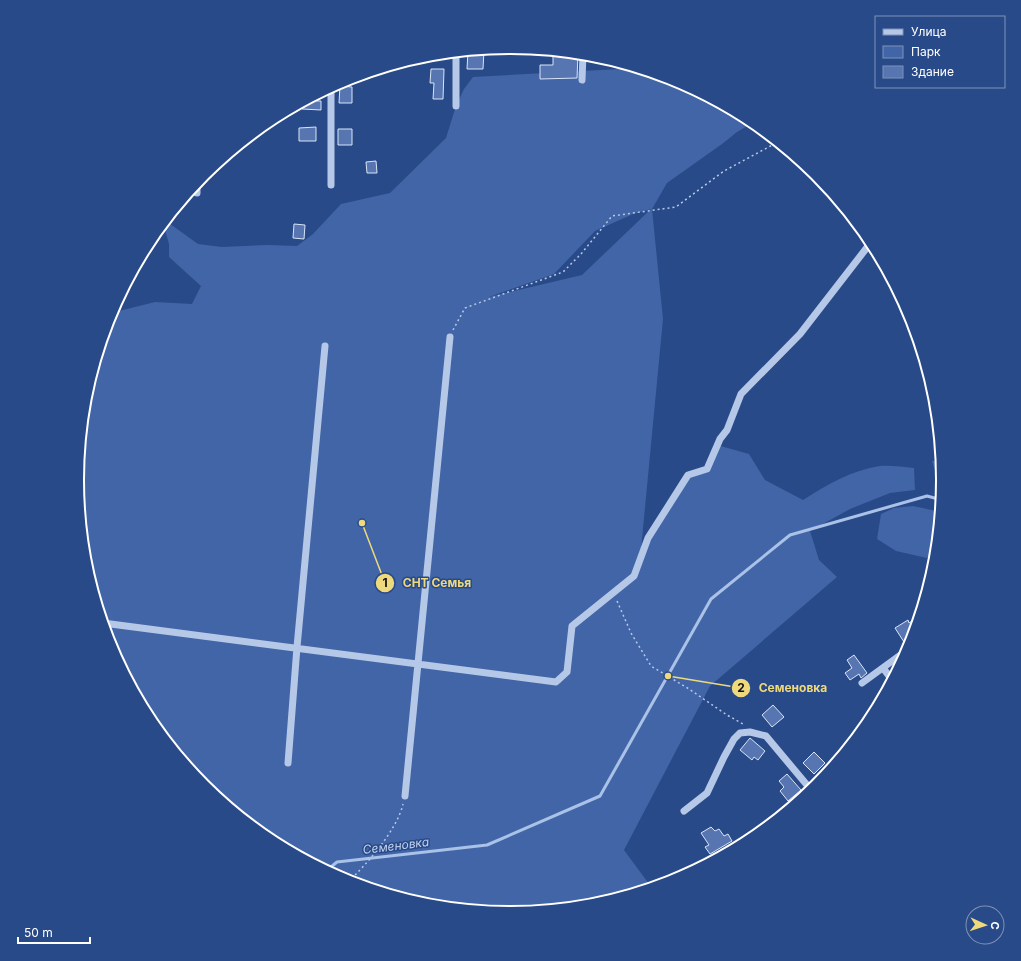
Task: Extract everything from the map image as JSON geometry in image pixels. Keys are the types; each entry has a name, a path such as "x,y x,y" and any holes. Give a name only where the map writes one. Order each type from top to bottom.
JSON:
{"street":[{"path":"456,58 456,106"},
{"path":"582,80 583,60"},
{"path":"331,94 331,185"},
{"path":"109,624 128,628 297,647 556,682 567,672 572,626 634,576 648,538 688,475 707,469 720,439 727,430 741,394 800,334 867,247"},
{"path":"405,796 450,337"},
{"path":"288,763 297,647 326,346"},
{"path":"862,683 899,656"},
{"path":"883,668 889,676"},
{"path":"684,811 707,793 724,757 734,739 740,733 750,732 766,736 808,786"}],"path":[{"path":"450,337 465,308 563,272 581,254 612,216 676,207 724,171 773,145"},
{"path":"613,593 631,633 651,666 689,689 727,716 746,726"},
{"path":"353,877 365,865 385,839 401,813 405,796"}],"green space":[{"path":"621,69 674,86 724,111 747,126 667,183 652,209 663,319 640,560 648,538 688,475 707,469 717,445 749,454 765,480 803,500 830,484 859,471 880,466 914,468 915,490 890,493 850,509 810,531 819,560 837,577 710,686 624,850 649,884 594,899 566,903 538,906 483,906 427,899 400,892 347,875 322,863 297,850 251,819 229,801 190,762 172,740 141,694 116,644 107,618 92,564 88,536 84,480 88,425 92,397 99,370 116,317 119,311 155,302 192,304 201,286 169,257 169,244 165,231 170,224 198,244 222,247 268,245 297,246 313,234 341,204 390,193 446,138 456,106 464,89 473,77","holes":["651,209 582,275 489,297 554,274 595,231 633,214"]},
{"path":"932,461 936,461 937,476"},
{"path":"913,506 936,511 930,557 927,558 896,551 877,539 881,514 894,508"}],"building":[{"path":"484,55 483,69 467,69 468,57"},
{"path":"553,57 578,60 577,78 540,79 540,65 553,65"},
{"path":"431,69 444,69 443,99 433,99 434,83 430,83"},
{"path":"346,86 352,87 352,103 339,103 340,89"},
{"path":"317,101 321,101 321,110 302,109"},
{"path":"316,127 316,141 299,141 299,128"},
{"path":"338,129 352,129 352,145 338,145"},
{"path":"376,161 377,173 367,173 366,162"},
{"path":"294,224 305,225 304,239 293,238"},
{"path":"908,620 909,623 913,620 906,641 904,642 895,628"},
{"path":"854,655 867,673 861,678 859,674 850,680 845,673 852,668 847,660"},
{"path":"773,705 784,717 772,727 762,715"},
{"path":"750,738 765,751 758,760 754,757 752,760 740,750"},
{"path":"814,752 825,763 814,774 803,763"},
{"path":"787,774 801,790 788,801 780,791 784,787 779,781"},
{"path":"711,827 715,831 719,829 724,836 728,834 732,841 710,854 705,847 709,845 701,833"}],"waterway":[{"name":"Семеновка","path":"331,867 337,862 487,845 600,796 711,599 790,535 927,496 936,498"}],"place":[{"name":"СНТ Семья","path":"362,523"},
{"name":"Семеновка","path":"668,676"}]}
